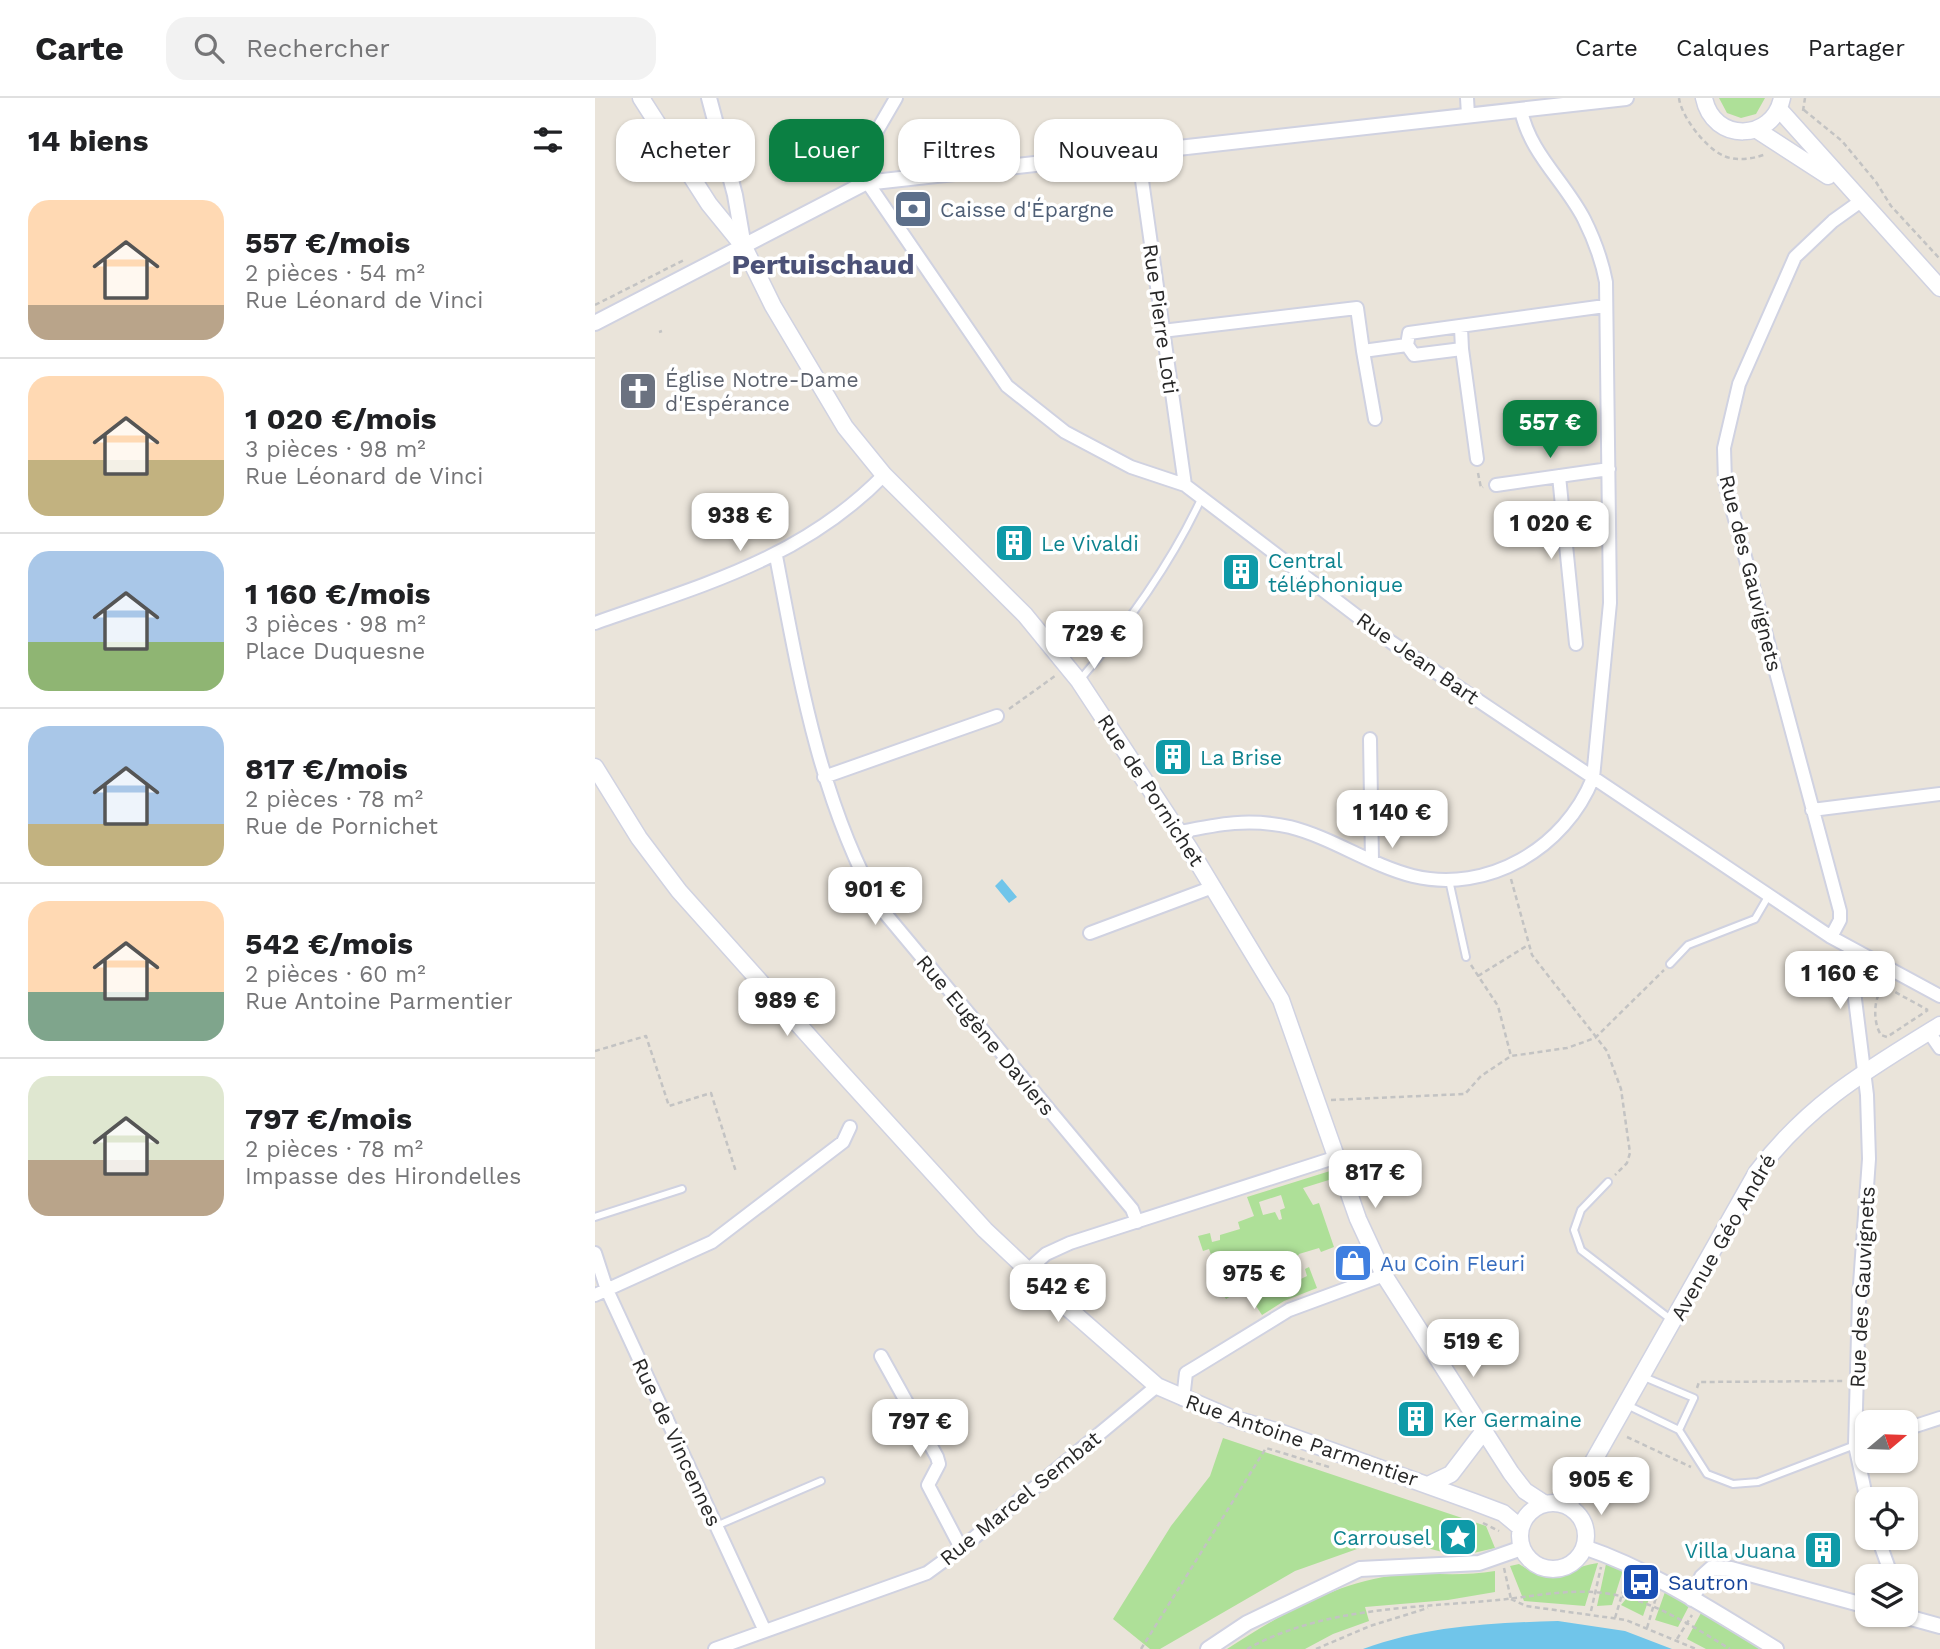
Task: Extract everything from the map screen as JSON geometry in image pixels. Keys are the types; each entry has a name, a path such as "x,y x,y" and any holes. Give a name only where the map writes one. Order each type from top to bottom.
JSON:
{"main road":[{"name":"Rue de Pornichet","path":"641,98 709,204 744,247 813,376 845,427 884,475 1025,615 1079,681 1180,832 1281,1000 1359,1219 1384,1275 1483,1432 1525,1491 1545,1503"},
{"path":"1704,98 1709,112 1724,128 1746,132 1766,125 1781,103 1857,197 1940,288"},
{"path":"1757,130 1857,197"},
{"name":"Rue Antoine Parmentier","path":"595,767 639,838 679,891 985,1230 1157,1386 1231,1419 1279,1432 1503,1513 1521,1528"},
{"name":"Avenue Géo André","path":"1568,1506 1757,1172 1783,1137 1821,1102 1934,1029"},
{"path":"1428,1485 1451,1474 1483,1432"},
{"path":"1545,1503 1568,1506 1584,1524 1584,1547 1569,1565 1553,1569 1532,1561 1522,1548 1521,1528 1532,1510 1545,1503"}],"street":[{"path":"709,98 735,195 744,247"},
{"path":"865,183 860,160 896,98"},
{"path":"1467,98 1468,115"},
{"path":"1183,147 1626,98"},
{"path":"1180,832 1221,822 1260,822 1318,836 1413,876 1449,880 1499,871 1544,846 1568,822 1585,797 1593,778 1610,603 1603,265 1584,219 1531,138 1521,110"},
{"path":"595,323 865,183 1034,164"},
{"name":"Rue Pierre Loti","path":"1141,182 1185,485"},
{"name":"Rue Jean Bart","path":"865,183 1007,386 1065,432 1131,467 1185,485 1391,642 1831,937 1940,996"},
{"name":"Rue des Gauvignets","path":"1831,937 1840,920 1840,911 1725,482 1724,448 1739,384 1795,257 1857,197"},
{"path":"1462,349 1414,355 1407,345 1409,333 1461,328 1605,306"},
{"path":"1162,331 1357,308 1375,419"},
{"path":"1461,328 1476,459"},
{"path":"1363,351 1407,345"},
{"path":"1496,485 1609,469"},
{"path":"595,623 776,556 836,518 884,475"},
{"path":"1559,476 1576,644"},
{"name":"Rue Eugène Daviers","path":"776,556 800,683 824,777 853,860 879,906 1132,1209 1137,1222"},
{"path":"824,777 997,716"},
{"path":"1370,740 1372,860"},
{"path":"1812,810 1940,794"},
{"path":"1090,933 1213,887"},
{"name":"Rue des Gauvignets","path":"1859,1410 1857,1381 1869,1159 1864,1072 1853,983 1861,955"},
{"path":"1934,1029 1940,1048"},
{"path":"601,1293 712,1242 843,1142 850,1127"},
{"path":"1028,1270 1046,1254 1070,1243 1337,1157"},
{"name":"Rue de Vincennes","path":"595,1253 601,1293 764,1629"},
{"path":"1183,1399 1186,1373 1289,1310 1384,1275"},
{"path":"881,1356 937,1457 939,1464 928,1485 961,1548"},
{"name":"Rue Marcel Sembat","path":"715,1649 764,1629 927,1573 1157,1386"},
{"path":"1918,1425 1940,1418"},
{"path":"1584,1547 1604,1554 1776,1649"},
{"path":"1208,1649 1260,1617 1360,1569 1428,1564 1459,1565 1502,1556 1522,1548"},
{"path":"1694,1604 1702,1577 1712,1568 1731,1569 1855,1603"},
{"path":"1918,1619 1940,1626"}],"lane":[{"path":"1079,681 1131,617 1169,559 1202,497"},
{"path":"1449,880 1466,957"},
{"path":"1669,964 1688,945 1755,919 1769,895"},
{"path":"1608,1182 1581,1210 1574,1230 1581,1250 1673,1321"},
{"path":"595,1217 682,1189"},
{"path":"1642,1377 1694,1398 1679,1430"},
{"path":"1626,1405 1679,1430 1707,1474 1733,1484 1758,1482 1855,1445"},
{"path":"716,1526 821,1481"}],"path":[{"path":"1806,98 1804,110 1842,141 1877,182 1891,206 1940,259"},
{"path":"595,304 688,257"},
{"path":"1476,459 1481,488 1496,485"},
{"path":"997,716 1062,670"},
{"path":"1511,876 1528,946 1552,984 1607,1051 1615,1067 1630,1153 1627,1163 1608,1182"},
{"path":"1478,976 1528,946"},
{"path":"1466,957 1498,1006 1511,1056"},
{"path":"1331,1100 1465,1094 1481,1076 1511,1056 1567,1048 1595,1038 1612,1024 1669,964"},
{"path":"1874,980 1883,988 1928,1010 1887,1037 1881,1035 1876,1020 1879,992 1883,988"},
{"path":"595,1051 646,1036 669,1106 712,1093 736,1172"},
{"path":"1325,1097 1329,1110"},
{"path":"1694,1398 1699,1382 1857,1381"},
{"path":"1627,1437 1707,1474"},
{"path":"1141,1649 1266,1448 1338,1470"},
{"path":"1477,1519 1499,1531"},
{"path":"1502,1556 1511,1599"},
{"path":"1590,1613 1602,1563"},
{"path":"1615,1618 1627,1578 1637,1584"},
{"path":"1647,1589 1658,1595 1647,1628"},
{"path":"1247,1649 1309,1625 1354,1614 1511,1599 1535,1593 1595,1592 1621,1596 1688,1623 1730,1649"},
{"path":"1511,1599 1527,1606 1615,1618 1677,1639 1696,1649"},
{"path":"1677,1639 1688,1623 1694,1604"},
{"path":"1316,1649 1370,1626 1434,1606"}],"green space":[{"path":"1719,98 1765,98 1756,114 1741,118 1727,113"},
{"path":"1330,1171 1332,1179 1303,1188 1313,1205 1319,1203 1334,1247 1321,1252 1319,1248 1299,1254 1292,1266 1286,1269 1282,1260 1275,1263 1277,1270 1266,1274 1262,1266 1246,1276 1260,1296 1272,1288 1274,1292 1307,1276 1305,1269 1309,1267 1317,1288 1284,1301 1262,1315 1244,1288 1226,1299 1211,1275 1217,1272 1209,1249 1203,1251 1198,1236 1210,1233 1212,1242 1220,1240 1220,1235 1240,1229 1238,1222 1254,1216 1247,1197","holes":["1281,1195 1285,1208 1280,1210 1282,1219 1279,1220 1275,1212 1263,1215 1259,1202"]},
{"path":"1223,1438 1486,1526 1495,1548 1469,1554 1446,1553 1412,1544 1374,1543 1295,1571 1160,1649 1150,1649 1113,1619 1171,1526 1210,1476"},
{"path":"1598,1563 1585,1606 1524,1601 1510,1566 1519,1564 1542,1575 1551,1576"},
{"path":"1606,1564 1623,1570 1612,1605 1597,1606"},
{"path":"1495,1571 1495,1592 1448,1600 1365,1607 1369,1621 1333,1634 1305,1649 1227,1649 1287,1613 1353,1584 1399,1575"},
{"path":"1636,1587 1650,1596 1643,1616 1621,1605"},
{"path":"1665,1592 1689,1606 1678,1627 1655,1620"},
{"path":"1701,1613 1760,1649 1706,1649 1687,1639"}],"water":[{"path":"1002,879 1017,897 1009,903 995,886"},
{"path":"1558,1621 1625,1631 1672,1649 1363,1649 1435,1631"}],"place":[{"name":"Caisse d'Épargne","path":"913,209"},
{"name":"Église Notre-Dame d'Espérance","path":"638,391"},
{"name":"Le Vivaldi","path":"1014,543"},
{"name":"Central téléphonique","path":"1241,572"},
{"name":"La Brise","path":"1173,757"},
{"name":"Au Coin Fleuri","path":"1353,1263"},
{"name":"Ker Germaine","path":"1416,1419"},
{"name":"Carrousel","path":"1458,1537"},
{"name":"Villa Juana","path":"1823,1550"},
{"name":"Sautron","path":"1641,1582"}],"district":[{"name":"Pertuischaud","path":"823,264"}]}
